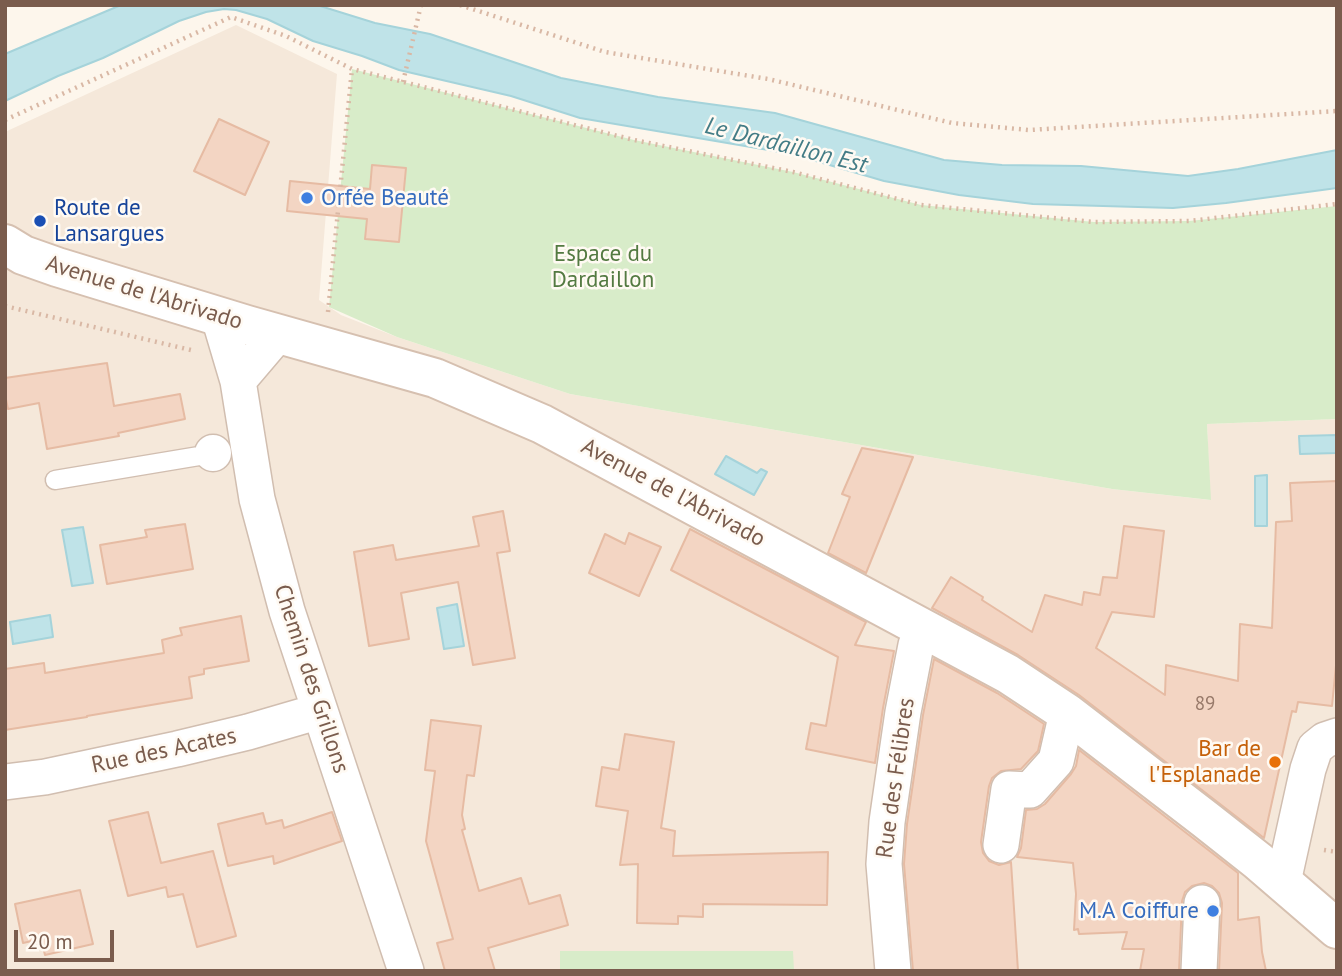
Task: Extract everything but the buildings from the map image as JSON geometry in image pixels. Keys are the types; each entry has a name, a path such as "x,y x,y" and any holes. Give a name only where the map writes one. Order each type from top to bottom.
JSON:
{"main road":[{"name":"Avenue de l'Abrivado","path":"11,252 219,317 435,378 542,424 1008,674 1067,713 1270,872 1337,929"}],"street":[{"name":"Chemin des Grillons","path":"219,317 238,381 225,451 257,499 287,611 406,971"},
{"path":"238,381 278,334"},
{"name":"Rue des Félibres","path":"893,971 884,864 887,822 908,685 916,645 925,629"},
{"name":"Rue des Acates","path":"5,782 177,749 320,711"},
{"path":"1000,845 1009,789 1030,790 1056,761 1067,713"},
{"path":"1270,872 1315,748 1325,740 1337,736"},
{"path":"1199,971 1202,903"}],"lane":[{"path":"55,480 225,451"}],"path":[{"path":"403,82 421,5"},
{"path":"460,5 606,52 768,79 952,123 1029,130 1337,111"},
{"path":"5,120 231,17 286,36 352,69 634,140 793,172 921,205 1094,222 1189,221 1337,204"},
{"path":"324,347 352,69"},
{"path":"5,306 207,354 238,381"}],"shaded area":[{"path":"236,25 337,74 319,300 341,315 397,337 570,394 1112,489 1210,500 1207,424 1337,419 1337,971 5,971 5,132"}],"green space":[{"name":"Espace du Dardaillon","path":"352,69 634,140 793,172 921,205 1094,222 1189,221 1337,206 1337,419 1207,424 1211,500 1112,489 570,394 397,337 329,307"},
{"path":"560,951 793,951 794,971 560,971"}],"water":[{"name":"Le Dardaillon Est","path":"121,5 317,5 375,23 430,34 561,78 658,97 775,113 944,160 1002,165 1081,166 1188,176 1337,150 1337,188 1173,208 1033,204 959,195 884,181 792,154 580,118 511,96 399,70 313,41 267,19 224,9 179,21 5,101 5,54"},
{"path":"1337,435 1337,453 1300,454 1299,436"},
{"path":"726,456 757,473 761,469 767,472 754,495 715,474"},
{"path":"1267,475 1267,526 1255,526 1255,476"},
{"path":"83,527 93,583 72,586 62,530"},
{"path":"457,604 464,646 444,649 437,608"},
{"path":"50,615 53,637 13,644 10,622"}],"place":[{"name":"Orfée Beauté","path":"307,198"},
{"name":"Route de Lansargues","path":"40,221"},
{"name":"Bar de l'Esplanade","path":"1275,762"},
{"name":"M.A Coiffure","path":"1213,911"}]}
